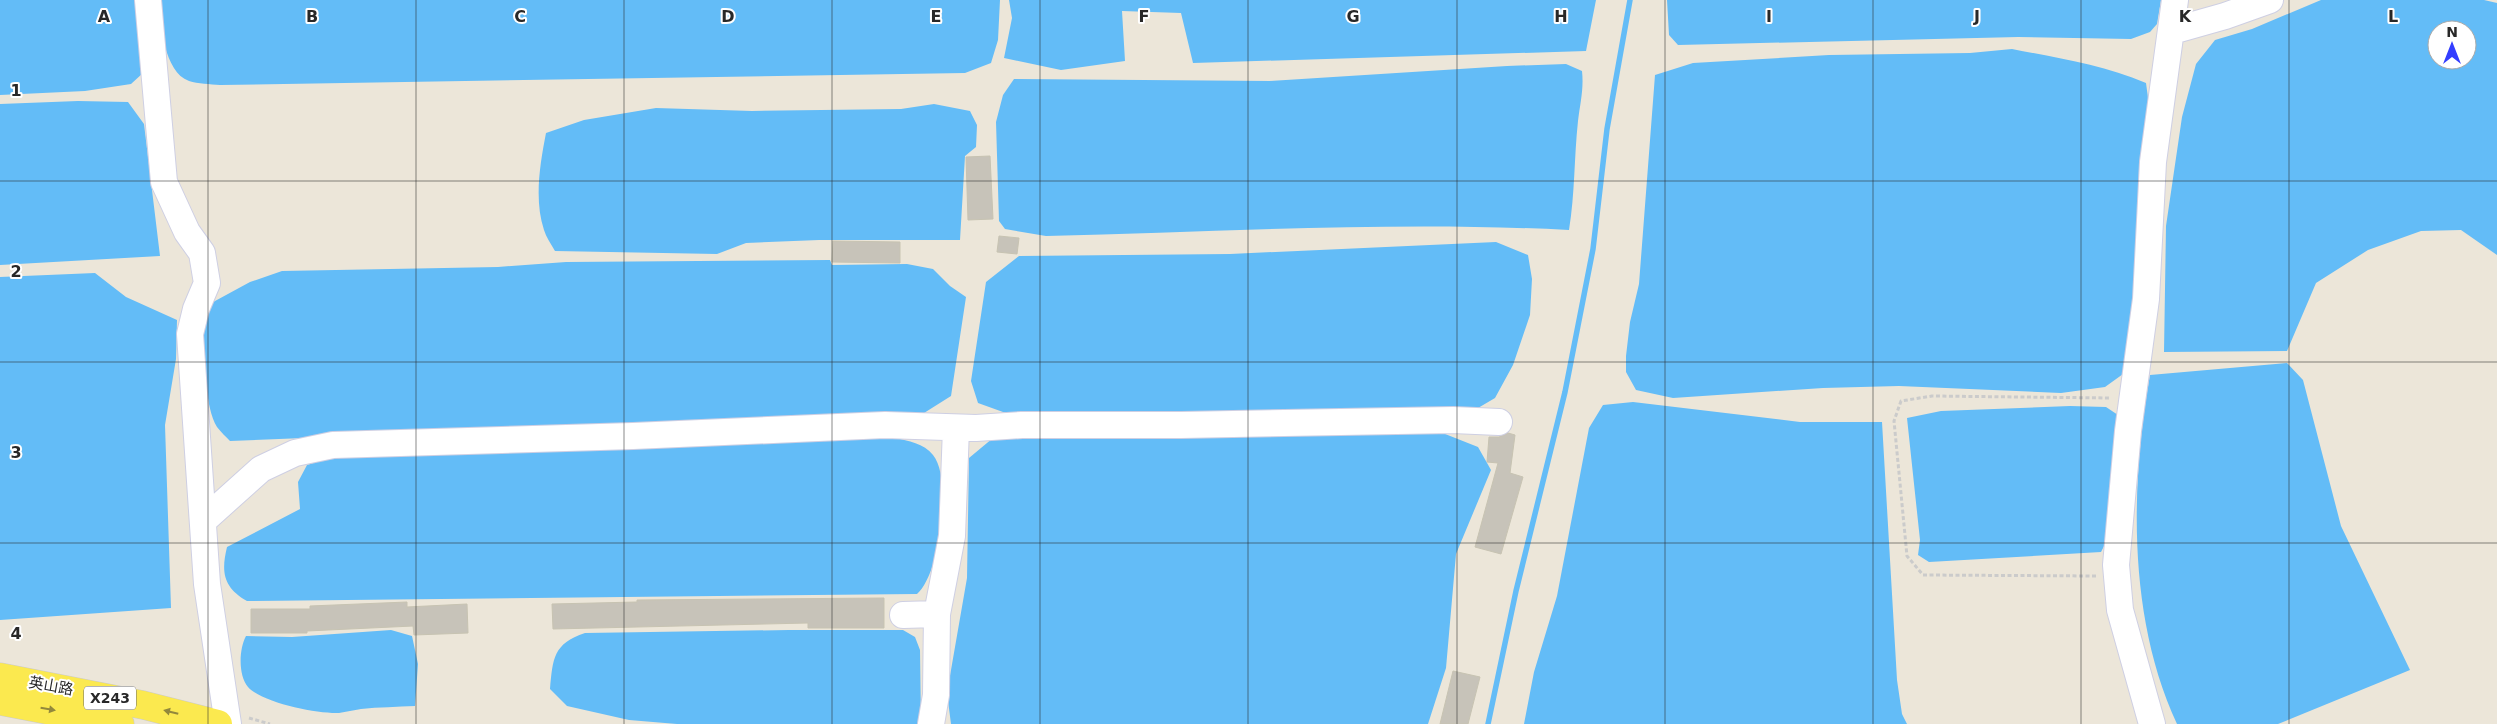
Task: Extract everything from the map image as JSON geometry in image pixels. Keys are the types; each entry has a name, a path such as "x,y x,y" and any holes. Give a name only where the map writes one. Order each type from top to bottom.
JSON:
{"main road":[{"name":"英山路","path":"0,677 143,705 218,724"},
{"name":"英山路","path":"0,700 120,724"}],"lane":[{"path":"148,0 164,182 187,232 202,253 207,283 196,309 190,334 207,584 228,724"},
{"path":"2152,724 2122,618 2116,576 2120,499 2146,299 2153,162 2166,51 2172,30 2174,0"},
{"path":"2172,30 2225,16 2270,0"},
{"path":"203,521 260,469 295,453 333,446 885,425 956,428 1022,425 1181,425 1453,420 1499,422"},
{"path":"931,724 936,695 937,614 952,536 956,428"},
{"path":"903,615 937,614"}],"path":[{"path":"2116,576 1923,575 1907,556 1894,421 1901,401 1932,396 2133,398"}],"water":[{"path":"0,0 141,0 143,73 131,84 85,91 0,95"},
{"path":"158,0 1000,0 998,40 991,63 965,73 220,85 189,81 174,68 165,46"},
{"path":"1009,0 1596,0 1586,51 1193,63 1181,13 1122,11 1125,61 1061,70 1004,58 1012,18"},
{"path":"1667,0 2161,0 2157,24 2150,32 2131,39 2018,37 1678,45 1669,35"},
{"path":"2321,0 2484,0 2497,3 2497,255 2461,230 2421,231 2368,250 2316,283 2287,351 2164,352 2166,226 2182,117 2196,64 2215,40 2252,29"},
{"path":"2012,49 2097,67 2146,83 2150,113 2139,168 2138,232 2130,341 2130,369 2105,387 2061,393 1899,386 1823,388 1673,398 1636,390 1626,372 1626,356 1630,322 1639,284 1655,75 1693,63 1829,55 1970,53"},
{"path":"1566,64 1582,71 1582,90 1569,230 1372,227 1046,236 1005,229 999,221 996,122 1003,95 1014,79 1270,81"},
{"path":"78,101 128,102 144,124 160,256 0,265 0,104"},
{"path":"934,104 970,111 977,125 976,147 965,156 960,240 819,240 746,243 717,254 555,251 544,230 539,207 539,194 540,169 546,133 584,120 656,108 752,111 901,109"},
{"path":"1496,242 1528,255 1532,279 1530,315 1513,365 1495,398 1478,408 1237,414 1003,412 978,403 971,381 986,282 1019,256 1230,254"},
{"path":"830,260 832,265 907,264 933,269 950,286 966,297 951,396 924,413 230,441 217,427 212,416 206,386 204,307 250,282 282,271 498,267 566,262"},
{"path":"95,273 126,297 177,320 176,359 165,425 171,608 0,620 0,277"},
{"path":"2287,363 2303,380 2341,526 2410,670 2278,724 2177,724 2161,683 2149,641 2142,597 2138,552 2139,462 2143,418 2150,375"},
{"path":"1633,402 1800,422 1882,422 1897,680 1902,714 1907,724 1524,724 1534,672 1557,596 1589,428 1603,405"},
{"path":"2070,406 2106,407 2118,415 2108,538 2101,552 1929,562 1918,555 1920,540 1907,418 1941,411"},
{"path":"1435,430 1478,447 1491,470 1456,554 1446,668 1428,724 951,724 947,693 967,578 969,458 993,438"},
{"path":"895,438 916,443 929,451 939,467 942,484 943,505 937,548 932,568 925,584 917,594 247,601 233,590 224,571 227,547 300,509 298,482 307,465 329,458"},
{"path":"391,630 412,636 418,664 415,706 368,708 339,713 318,712 277,703 265,698 248,687 242,676 241,655 246,636 292,637"},
{"path":"903,630 915,637 920,650 921,724 677,724 629,720 567,706 550,689 554,661 561,647 574,637 585,633"}],"building":[{"path":"990,156 993,219 968,220 966,157"},
{"path":"999,236 1019,238 1017,254 997,252"},
{"path":"833,241 900,242 900,263 832,262"},
{"path":"1508,433 1515,435 1510,473 1523,477 1501,554 1475,547 1498,463 1487,462 1489,437 1499,437"},
{"path":"884,598 884,628 808,628 808,623 553,629 552,604 637,602 637,600"},
{"path":"407,602 407,607 467,604 468,633 414,635 413,626 307,631 307,633 251,633 251,609 310,609 310,606"},
{"path":"1453,671 1480,677 1468,724 1440,724"}],"waterway":[{"path":"1488,724 1516,591 1565,392 1593,249 1607,129 1630,0"}]}
